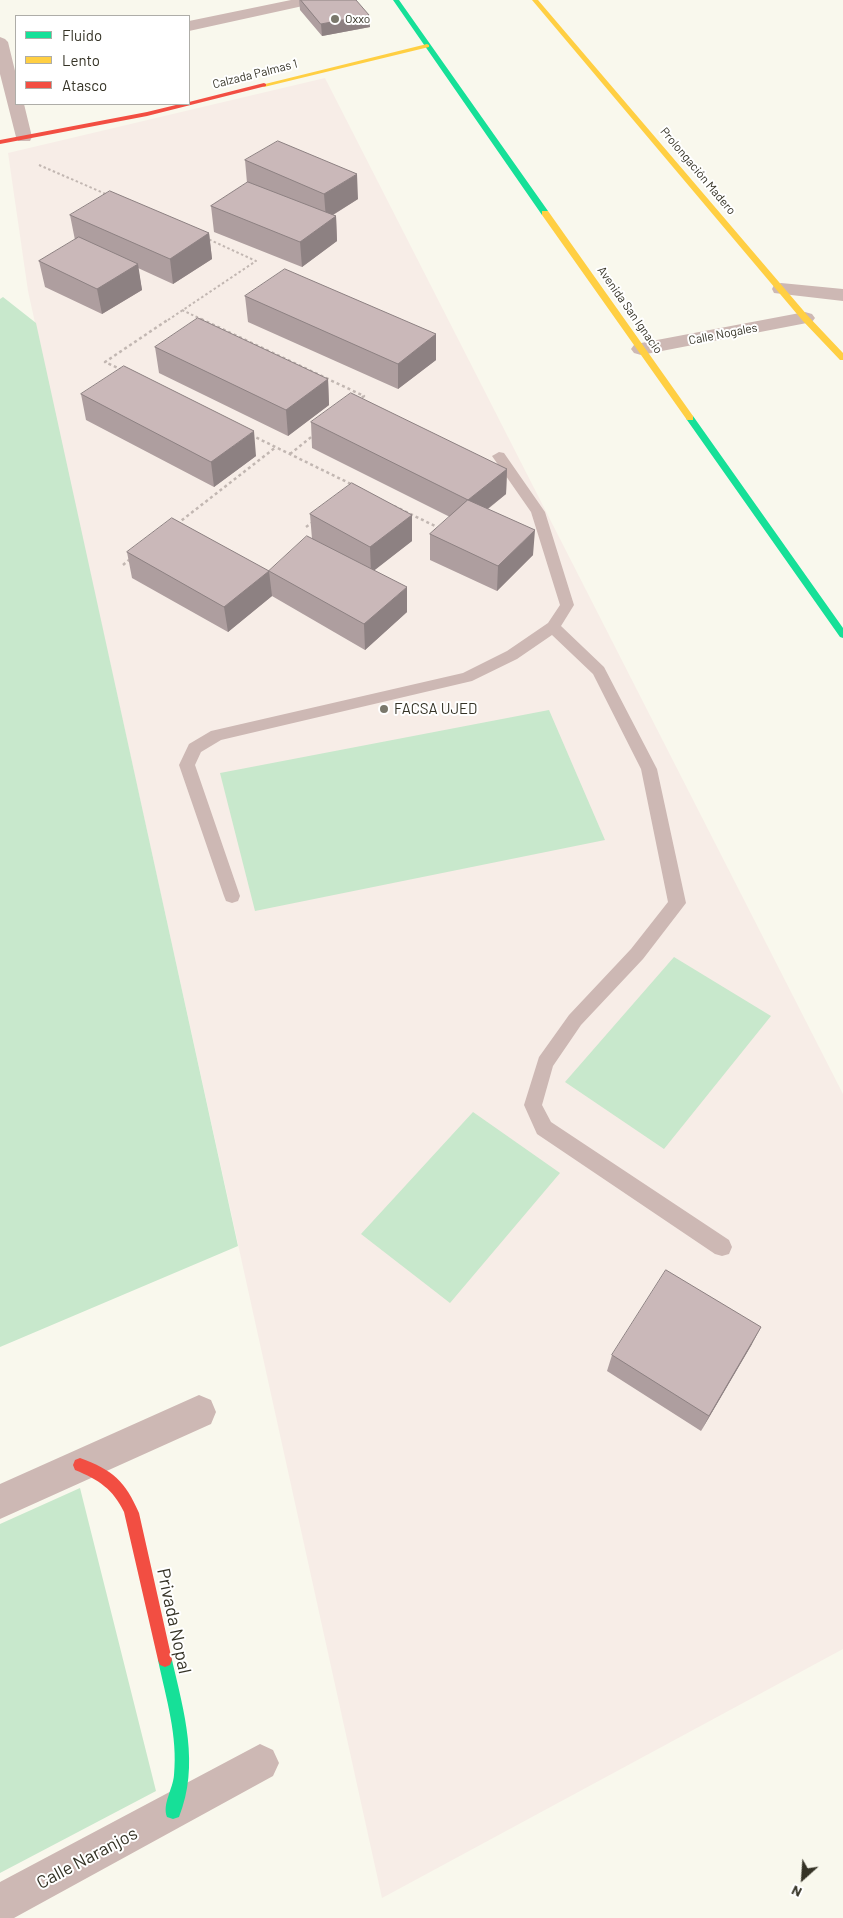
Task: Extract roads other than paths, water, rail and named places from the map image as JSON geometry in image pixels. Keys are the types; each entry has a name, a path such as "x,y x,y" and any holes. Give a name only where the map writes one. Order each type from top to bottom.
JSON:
{"street":[{"path":"190,26 312,0"},
{"name":"Avenida San Ignacio","path":"396,0 396,3 843,635"},
{"name":"Prolongación Madero","path":"535,0 805,318 843,358"},
{"path":"0,42 15,98"},
{"name":"Calzada Palmas 1","path":"190,104 427,46"},
{"path":"17,105 24,137"},
{"name":"Calzada Palmas 1","path":"0,142 147,114 184,105"},
{"path":"781,289 843,295"},
{"name":"Calle Nogales","path":"641,349 805,318"},
{"path":"0,1502 199,1412"},
{"name":"Privada Nopal","path":"80,1465 101,1472 121,1489 134,1518 180,1732 182,1776 173,1811"},
{"name":"Calle Naranjos","path":"0,1904 260,1763"}],"lane":[{"path":"232,896 187,765 195,748 217,735 467,677 512,655 553,627 567,605 538,512 499,456"},
{"path":"553,627 599,670 649,769 676,903 638,954 575,1020 546,1063 533,1105 544,1128 722,1247"}],"place":[{"name":"Oxxo","path":"335,19"},
{"name":"FACSA UJED","path":"384,709"}]}
